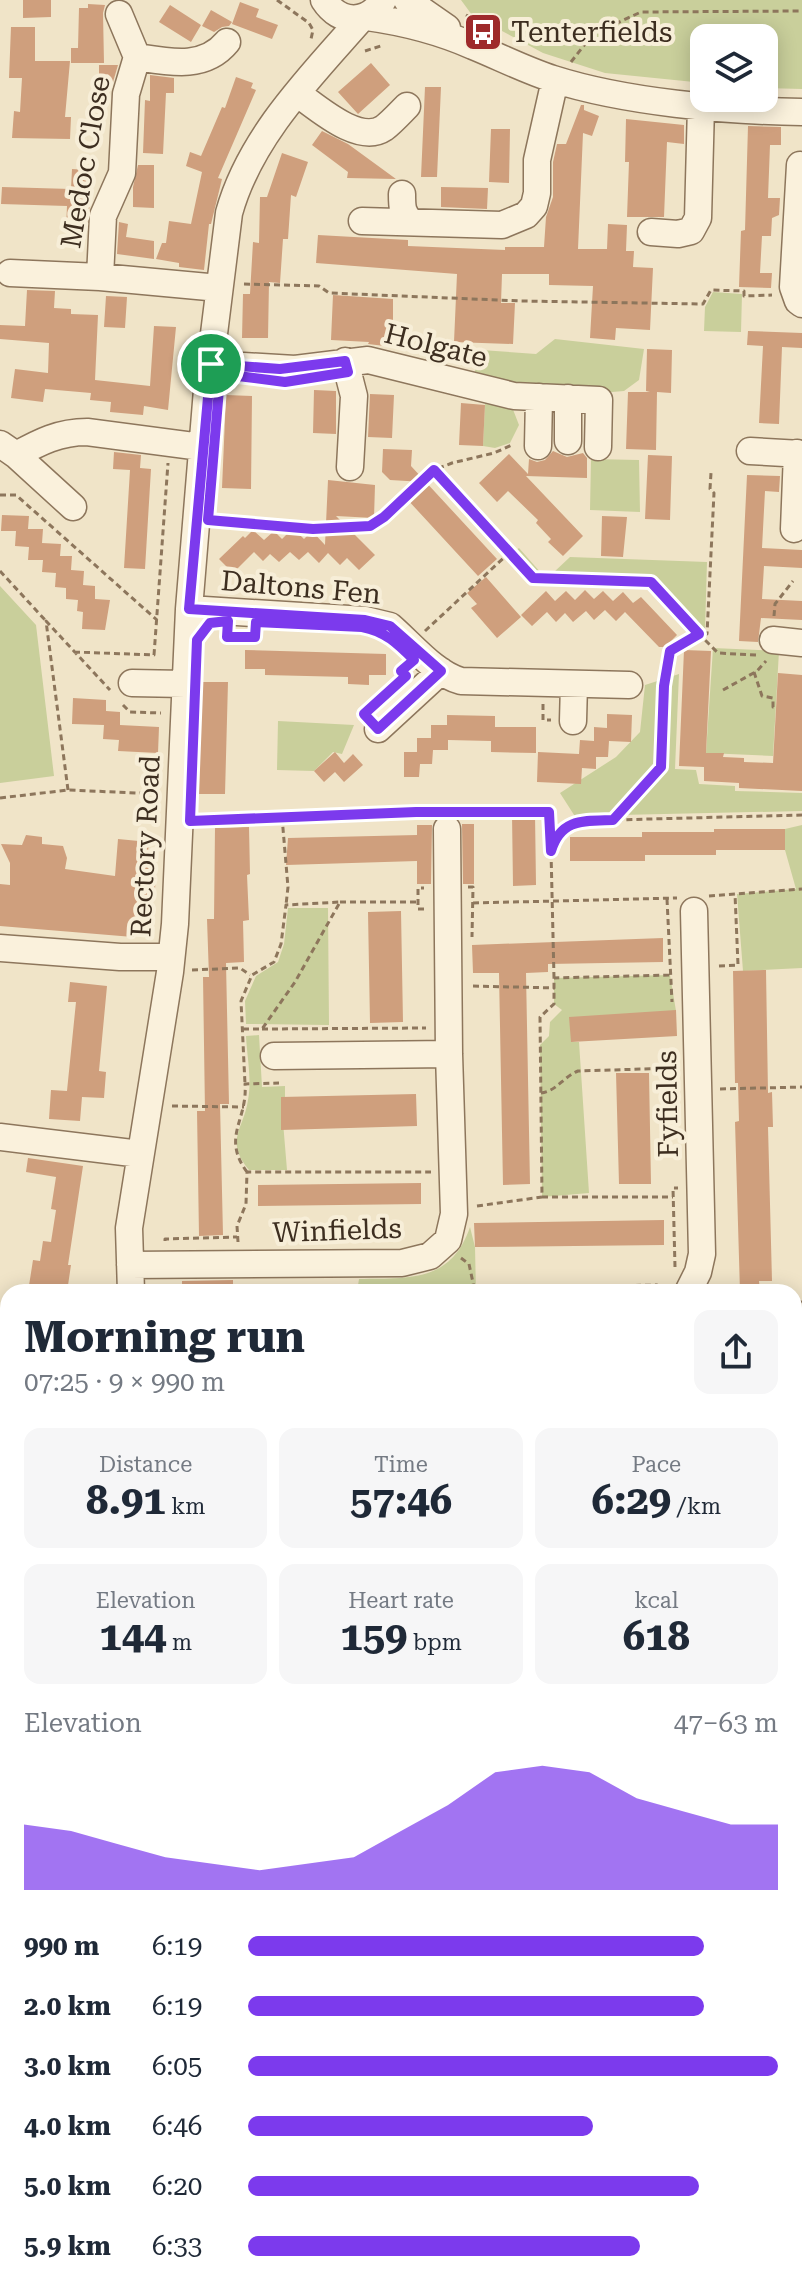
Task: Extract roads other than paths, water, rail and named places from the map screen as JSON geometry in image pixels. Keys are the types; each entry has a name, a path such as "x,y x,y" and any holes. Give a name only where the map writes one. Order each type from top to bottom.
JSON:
{"street":[{"path":"407,0 478,35 509,63 555,80 690,104"},
{"path":"326,3 342,17 370,12 411,24 478,35"},
{"path":"326,3 332,37 326,59"},
{"name":"Rectory Road","path":"131,1284 129,1228 176,964 189,609 206,400 226,286 229,213 247,163 326,59 370,12"},
{"name":"Medoc Close","path":"100,277 103,216 122,173 126,94 137,57 119,14"},
{"path":"137,57 178,62 203,61 218,53 227,42"},
{"path":"362,221 502,225 526,215 534,206 537,193 537,160 555,80"},
{"path":"298,94 334,120 363,132 381,130 407,106"},
{"path":"651,232 678,234 691,231 698,218 701,112"},
{"path":"778,112 802,112"},
{"path":"800,165 793,287 802,304"},
{"path":"402,194 402,207 411,222"},
{"path":"10,273 226,286"},
{"path":"345,361 354,396 350,467"},
{"name":"Holgate","path":"211,364 280,369 345,361 379,362 514,396 599,400 598,447"},
{"path":"525,445 539,397"},
{"path":"568,398 568,441"},
{"path":"8,450 69,432 201,447"},
{"path":"8,450 73,507"},
{"path":"750,451 800,454 794,529"},
{"name":"Daltons Fen","path":"189,609 384,623 441,671 461,681 629,685"},
{"path":"774,629 802,643"},
{"path":"378,729 441,671"},
{"path":"121,692 185,684"},
{"path":"573,721 574,684"},
{"name":"Winfields","path":"130,1265 402,1263 430,1256 448,1240 454,1214 446,818"},
{"name":"Fyfields","path":"680,1284 698,1272 702,1254 694,911"},
{"path":"0,948 176,964"},
{"path":"274,1056 449,1054"},
{"path":"0,1137 140,1154"}],"place":[{"name":"Tenterfields","path":"483,32"}]}
